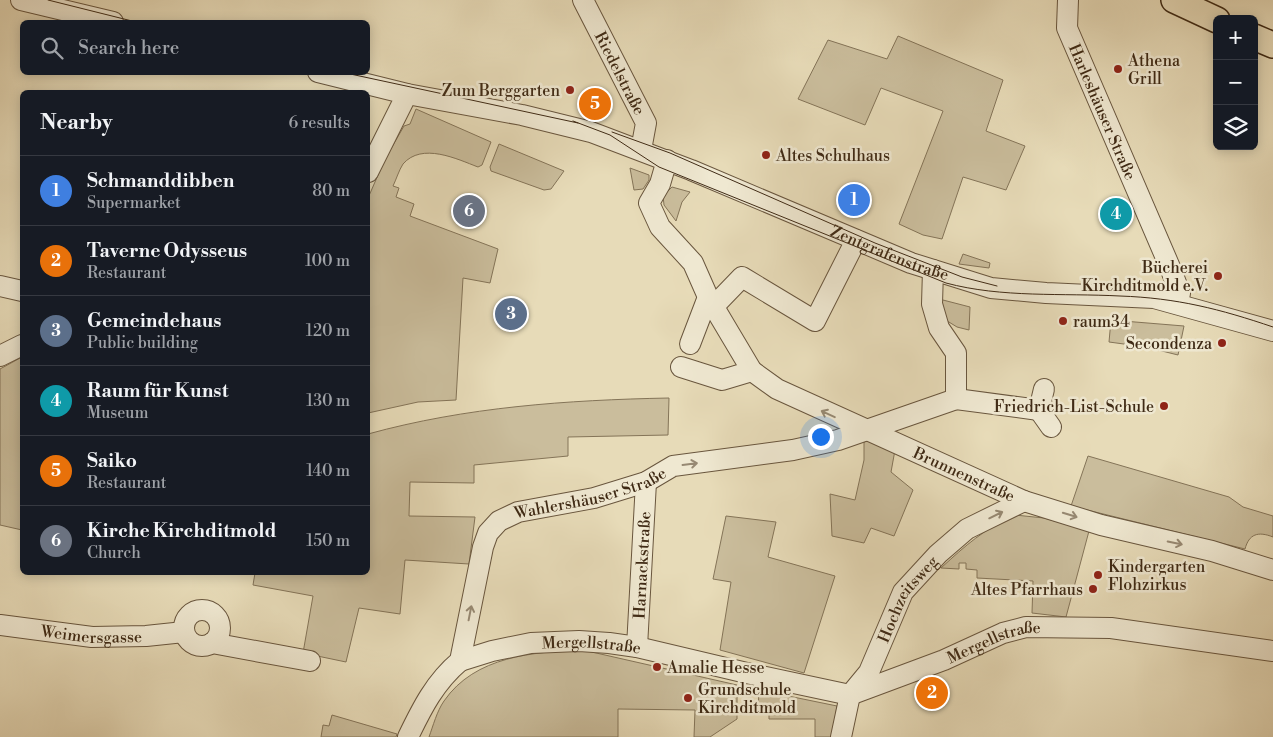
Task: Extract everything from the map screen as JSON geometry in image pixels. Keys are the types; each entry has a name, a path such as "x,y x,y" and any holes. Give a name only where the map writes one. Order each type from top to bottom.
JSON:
{"main road":[{"path":"1189,3 1213,18"},
{"path":"1258,39 1273,45"}],"street":[{"path":"21,0 105,20"},
{"name":"Riedelstraße","path":"583,0 646,123 641,150"},
{"name":"Harleshäuser Straße","path":"1068,0 1067,28 1169,265 1180,293 1178,304"},
{"name":"Zentgrafenstraße","path":"330,75 407,94 522,115 585,131 667,160 856,240 933,270 991,288 1154,298 1273,331"},
{"path":"370,168 407,94"},
{"name":"Brunnenstraße","path":"667,160 660,184 649,203 660,227 693,263 711,302 752,371 777,389 863,430 880,434 1024,501 1132,533 1242,560 1273,570"},
{"path":"690,344 711,302 742,277 815,321 856,240"},
{"path":"933,270 932,304 939,328 956,352 956,399 1039,410"},
{"path":"0,286 20,291"},
{"path":"0,356 20,346"},
{"path":"681,367 722,380 752,371"},
{"path":"1044,389 1039,410 1050,427"},
{"name":"Wahlershäuser Straße","path":"460,661 483,547 488,532 499,521 518,512 594,498 646,482 673,466 793,450 838,440 956,399"},
{"name":"Harnackstraße","path":"637,646 646,482"},
{"name":"Hochzeitsweg","path":"841,737 850,695 869,672 903,592 938,554 967,529 1024,501"},
{"path":"212,643 218,636 219,624 213,614 207,611 195,611 186,620 184,632 190,642 198,646 212,643 310,661"},
{"name":"Weimersgasse","path":"0,625 92,637 146,636 184,632"},
{"name":"Mergellstraße","path":"460,661 492,651 531,643 579,641 637,646 750,674 850,695 944,660 1003,633 1026,626 1111,628 1273,651"},
{"path":"408,737 430,694 446,672 460,661"}],"shaded area":[{"path":"898,36 1003,80 986,131 1025,146 1006,190 963,177 942,239 923,235 899,224 943,111 881,88 865,125 798,99 828,40 887,59"},
{"path":"416,109 491,142 482,165 478,167 440,154 420,154 411,157 403,164 393,186 399,188 396,197 414,204 410,216 498,249 490,283 463,278 456,400 418,402 370,413 370,193 385,159 404,126 410,124"},
{"path":"499,144 564,171 551,189 544,190 491,171 490,167"},
{"path":"630,168 649,175 649,180 643,189 634,190"},
{"path":"672,187 690,192 682,202 676,221 664,205 663,196"},
{"path":"963,254 990,263 989,268 959,264"},
{"path":"943,300 970,307 969,330 957,327 944,319 940,305"},
{"path":"1111,320 1184,326 1178,355 1146,347 1109,342"},
{"path":"20,358 20,530 0,525 0,369"},
{"path":"669,398 668,435 568,437 568,456 474,465 474,483 410,482 409,516 475,517 469,564 405,560 400,614 359,608 346,662 303,653 313,596 253,585 255,575 370,575 370,434 442,417 479,411 593,401"},
{"path":"871,439 895,450 891,472 913,490 894,536 871,528 864,543 832,536 830,494 855,500 864,460 864,442"},
{"path":"1088,456 1229,497 1243,507 1273,516 1273,537 1263,534 1255,535 1249,540 1245,549 1071,506"},
{"path":"1015,515 1044,518 1089,531 1066,617 1032,613 1033,581 977,578 977,570 966,569 966,563 959,563 959,569 941,568 976,538"},
{"path":"726,516 776,522 768,557 835,576 804,673 720,650 731,582 713,579"},
{"path":"583,650 737,685 737,719 710,737 694,737 695,710 618,709 618,737 429,737 444,701 457,686 472,674 506,659 545,652"},
{"path":"759,690 837,706 832,737 815,737 815,719 769,719 769,711 758,711"},
{"path":"332,715 397,734 396,737 321,737 323,725 329,726"}],"tram line":[{"path":"48,0 128,20"},
{"path":"355,75 578,123"},
{"path":"573,121 610,135 659,167 946,283 967,288 1010,293 1160,299 1216,310 1273,327"},
{"path":"612,132 670,153 875,243 962,277 997,286"}],"place":[{"name":"Athena Grill","path":"1118,69"},
{"name":"Zum Berggarten","path":"570,90"},
{"name":"Saiko","path":"595,104"},
{"name":"Altes Schulhaus","path":"766,155"},
{"name":"Schmanddibben","path":"854,200"},
{"name":"Kirche Kirchditmold","path":"469,211"},
{"name":"Raum für Kunst","path":"1116,214"},
{"name":"Bücherei Kirchditmold e.V.","path":"1218,276"},
{"name":"Gemeindehaus","path":"511,314"},
{"name":"raum34","path":"1063,321"},
{"name":"Secondenza","path":"1222,343"},
{"name":"Friedrich-List-Schule","path":"1164,406"},
{"name":"Kindergarten Flohzirkus","path":"1098,575"},
{"name":"Altes Pfarrhaus","path":"1093,589"},
{"name":"Amalie Hesse","path":"657,667"},
{"name":"Taverne Odysseus","path":"932,693"},
{"name":"Grundschule Kirchditmold","path":"688,698"}]}
